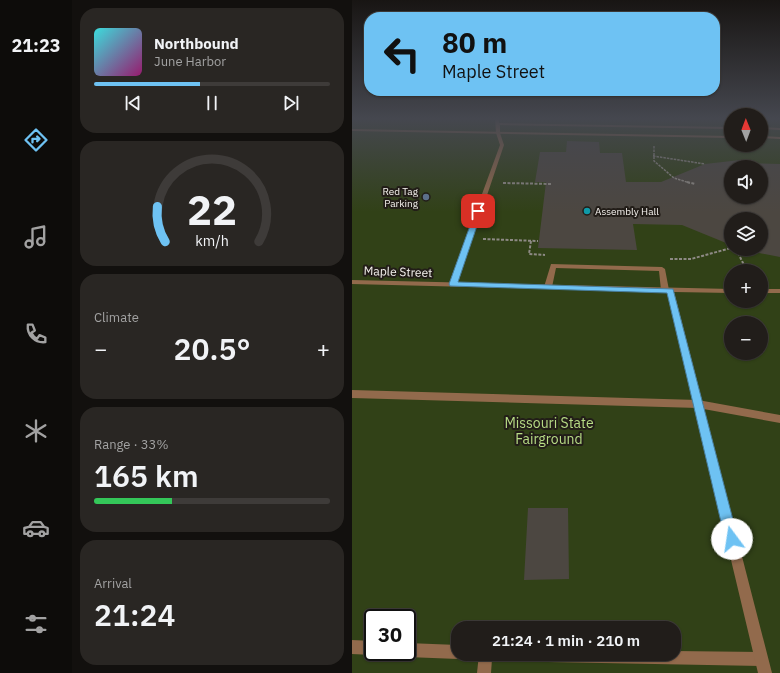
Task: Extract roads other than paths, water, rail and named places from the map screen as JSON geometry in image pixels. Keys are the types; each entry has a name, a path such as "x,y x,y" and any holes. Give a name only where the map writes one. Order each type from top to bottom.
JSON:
{"street":[{"path":"453,284 500,149"},
{"path":"548,287 553,266 662,268 698,404 765,673"},
{"name":"Maple Street","path":"352,282 724,291"},
{"path":"768,291 780,291"},
{"path":"352,394 698,404 780,419"},
{"path":"352,647 364,648"},
{"path":"416,650 451,652"},
{"path":"681,657 761,659"},
{"path":"484,673 485,661"}],"place":[{"name":"Red Tag Parking","path":"426,197"},
{"name":"Assembly Hall","path":"587,211"}],"park label":[{"name":"Missouri State Fairground","path":"549,432"}]}
